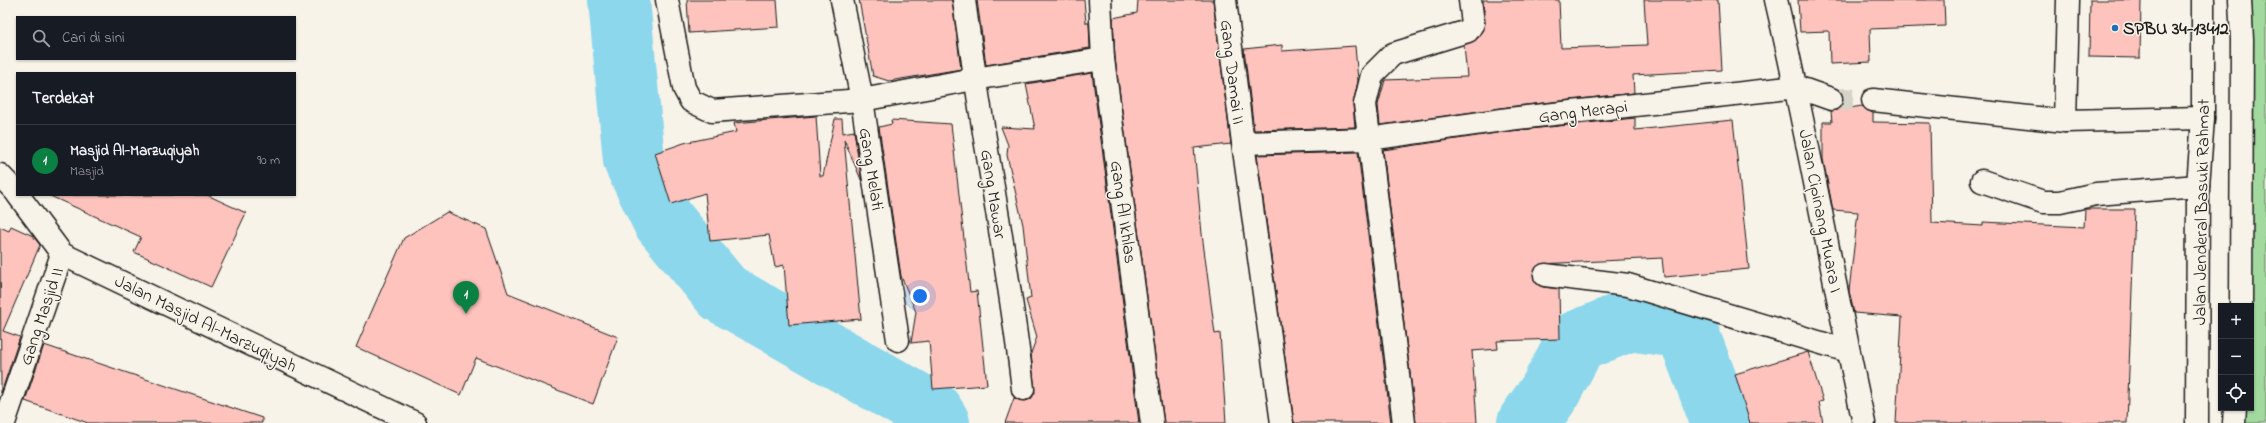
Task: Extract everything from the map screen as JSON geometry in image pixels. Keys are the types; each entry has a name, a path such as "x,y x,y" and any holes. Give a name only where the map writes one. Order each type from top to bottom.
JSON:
{"street":[{"path":"668,0 684,88 691,101 712,111 862,100 974,79 1103,59"},
{"name":"Gang Melati","path":"842,0 862,100 898,340"},
{"name":"Gang Mawar","path":"964,0 974,79 1015,325 1022,389"},
{"name":"Gang Al Ikhlas","path":"1100,0 1103,59 1152,423"},
{"name":"Gang Damai II","path":"1225,0 1243,144 1282,423"},
{"path":"1404,423 1365,104 1372,75 1393,54 1468,31 1472,23 1470,0"},
{"name":"Jalan Cipinang Muara I","path":"1776,0 1797,87 1848,351 1864,423"},
{"path":"2065,121 2068,0"},
{"name":"Jalan Jenderal Basuki Rahmat","path":"2197,423 2198,186 2203,118 2204,0"},
{"path":"2240,0 2242,40 2241,303"},
{"path":"1797,87 1831,99"},
{"name":"Gang Merapi","path":"1243,144 1369,139 1509,119 1797,87"},
{"path":"1873,100 2065,121 2203,118"},
{"name":"Jalan Masjid Al-Marzuqiyah","path":"0,175 16,192"},
{"path":"1982,181 2043,202 2060,202 2096,194 2198,186"},
{"name":"Jalan Masjid Al-Marzuqiyah","path":"19,196 62,254 415,423"},
{"name":"Gang Masjid II","path":"4,423 62,254"},
{"path":"1545,275 1628,285 1848,351"},
{"path":"2234,423 2235,411"}],"green space":[{"path":"2240,0 2266,0 2266,423 2234,423 2235,411 2254,411 2254,303 2251,303"}],"building":[{"path":"687,0 777,0 779,27 689,33"},
{"path":"859,0 952,0 961,69 889,81 873,76"},
{"path":"977,0 1084,0 1086,23 1089,23 1090,48 986,65"},
{"path":"1138,0 1213,0 1231,144 1194,148 1202,234 1215,334 1220,333 1226,423 1164,423 1115,58 1113,18 1137,13"},
{"path":"1483,0 1559,0 1561,48 1647,45 1644,0 1718,0 1722,70 1633,75 1634,93 1507,107 1380,125 1378,105 1385,80 1467,77 1464,45 1478,38 1484,30 1485,21"},
{"path":"1798,0 1944,0 1945,26 1870,29 1871,62 1830,64 1829,31 1800,32"},
{"name":"SPBU 34-13412","path":"2090,0 2141,0 2140,58 2089,57"},
{"path":"1282,45 1282,51 1355,46 1358,81 1353,105 1355,127 1254,130 1244,49"},
{"path":"1092,73 1139,423 1005,423 1014,398 1025,401 1031,399 1035,393 1031,353 1037,337 1026,300 1031,298 1023,225 1007,155 1008,145 1001,127 1035,129 1026,84"},
{"path":"1862,106 1866,110 1873,113 1873,122 1930,123 1932,223 1983,226 1983,222 2084,227 2085,209 2135,209 2127,423 1896,423 1902,317 1854,313 1849,291 1858,212 1833,210 1823,159 1823,122 1832,122 1831,111"},
{"path":"816,116 820,176 823,176 835,119 842,119 843,133 854,131 862,182 844,139 861,319 789,325 784,265 775,267 769,235 710,241 705,193 671,204 655,153 684,143 736,132 734,123"},
{"path":"1635,118 1635,130 1733,120 1749,269 1664,277 1662,258 1540,264 1533,273 1534,280 1543,287 1559,289 1560,339 1497,341 1498,349 1472,351 1477,423 1416,423 1383,150 1511,131"},
{"path":"891,120 951,124 970,292 977,291 987,385 933,389 929,341 911,343 916,312 901,276 879,127 892,124"},
{"path":"1358,152 1391,423 1294,423 1257,155"},
{"path":"50,196 209,196 246,213 211,287 134,252 141,237"},
{"path":"447,212 486,229 508,293 618,337 593,404 476,358 461,395 356,347 404,238"},
{"path":"11,226 33,236 40,245 3,331 20,337 1,393 0,227 9,231"},
{"path":"44,345 262,418 262,423 88,423 25,401"},
{"path":"1808,352 1823,401 1819,402 1823,423 1750,423 1735,374"}],"waterway":[{"path":"619,0 634,160 663,220 723,293 932,412 939,423"},
{"path":"1528,423 1549,393 1576,342 1630,320 1686,328 1722,423"}],"tunnel":[{"path":"1831,99 1873,100"}],"place":[{"name":"SPBU 34-13412","path":"2115,28"},
{"name":"Masjid Al-Marzuqiyah","path":"466,314"}]}
